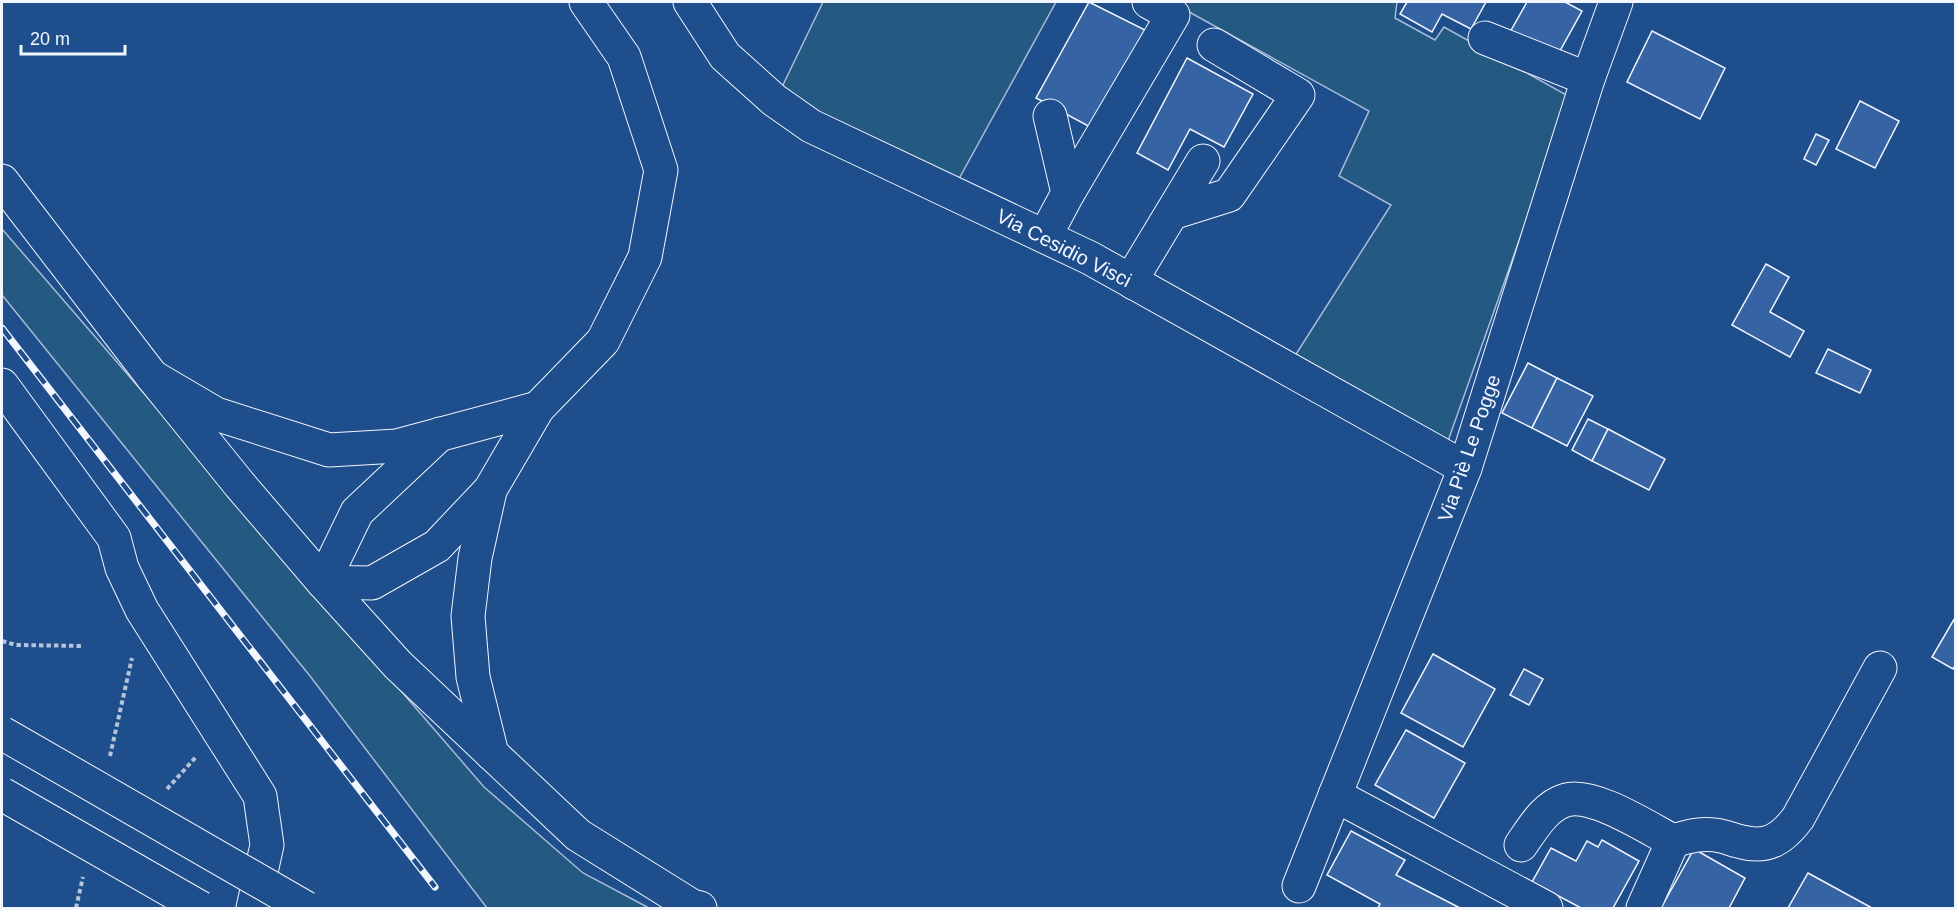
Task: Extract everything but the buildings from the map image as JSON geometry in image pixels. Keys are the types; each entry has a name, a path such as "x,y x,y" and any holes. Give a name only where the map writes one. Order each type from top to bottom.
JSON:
{"main road":[{"path":"323,582 372,583 437,546 490,490 538,408 603,341 645,257 661,170 624,57 586,2"},
{"name":"Via Cesidio Visci","path":"690,2 726,56 774,100 811,126 1090,258 1465,468"},
{"path":"1045,236 1173,15 1149,2"},
{"name":"Via Piè Le Pogge","path":"1299,886 1465,468 1588,80 1616,2"},
{"path":"1485,39 1588,80"},
{"path":"1172,213 1229,195 1298,95 1214,45"},
{"path":"1050,116 1068,193"},
{"path":"1134,283 1139,267 1203,161"},
{"path":"2,181 151,375 323,582 398,665 578,835 700,909"},
{"path":"151,375 216,414 329,450 397,446 538,408"},
{"path":"2,385 114,538 122,567 142,610 260,796 267,845 253,909"},
{"path":"323,582 357,512 440,434"},
{"path":"490,490 475,558 468,616 473,677 492,754"},
{"path":"1521,845 1546,813 1566,800 1577,798 1598,802 1673,840 1703,834 1717,835 1757,845 1769,844 1781,838 1798,818 1880,668"},
{"path":"2,733 306,909"},
{"path":"2,794 201,909"},
{"path":"1335,795 1546,909"},
{"path":"1644,909 1673,840"}],"path":[{"path":"2,641 16,645 84,646"}],"shaded area":[{"path":"823,2 1056,2 955,186 809,114 781,89"},
{"path":"1171,2 1397,2 1395,18 1435,40 1444,27 1570,97 1448,441 1291,362 1391,205 1339,176 1369,111"},
{"path":"2,229 484,787 583,873 649,908 487,908 310,676 2,295"}],"railway":[{"path":"2,328 435,887"}]}
